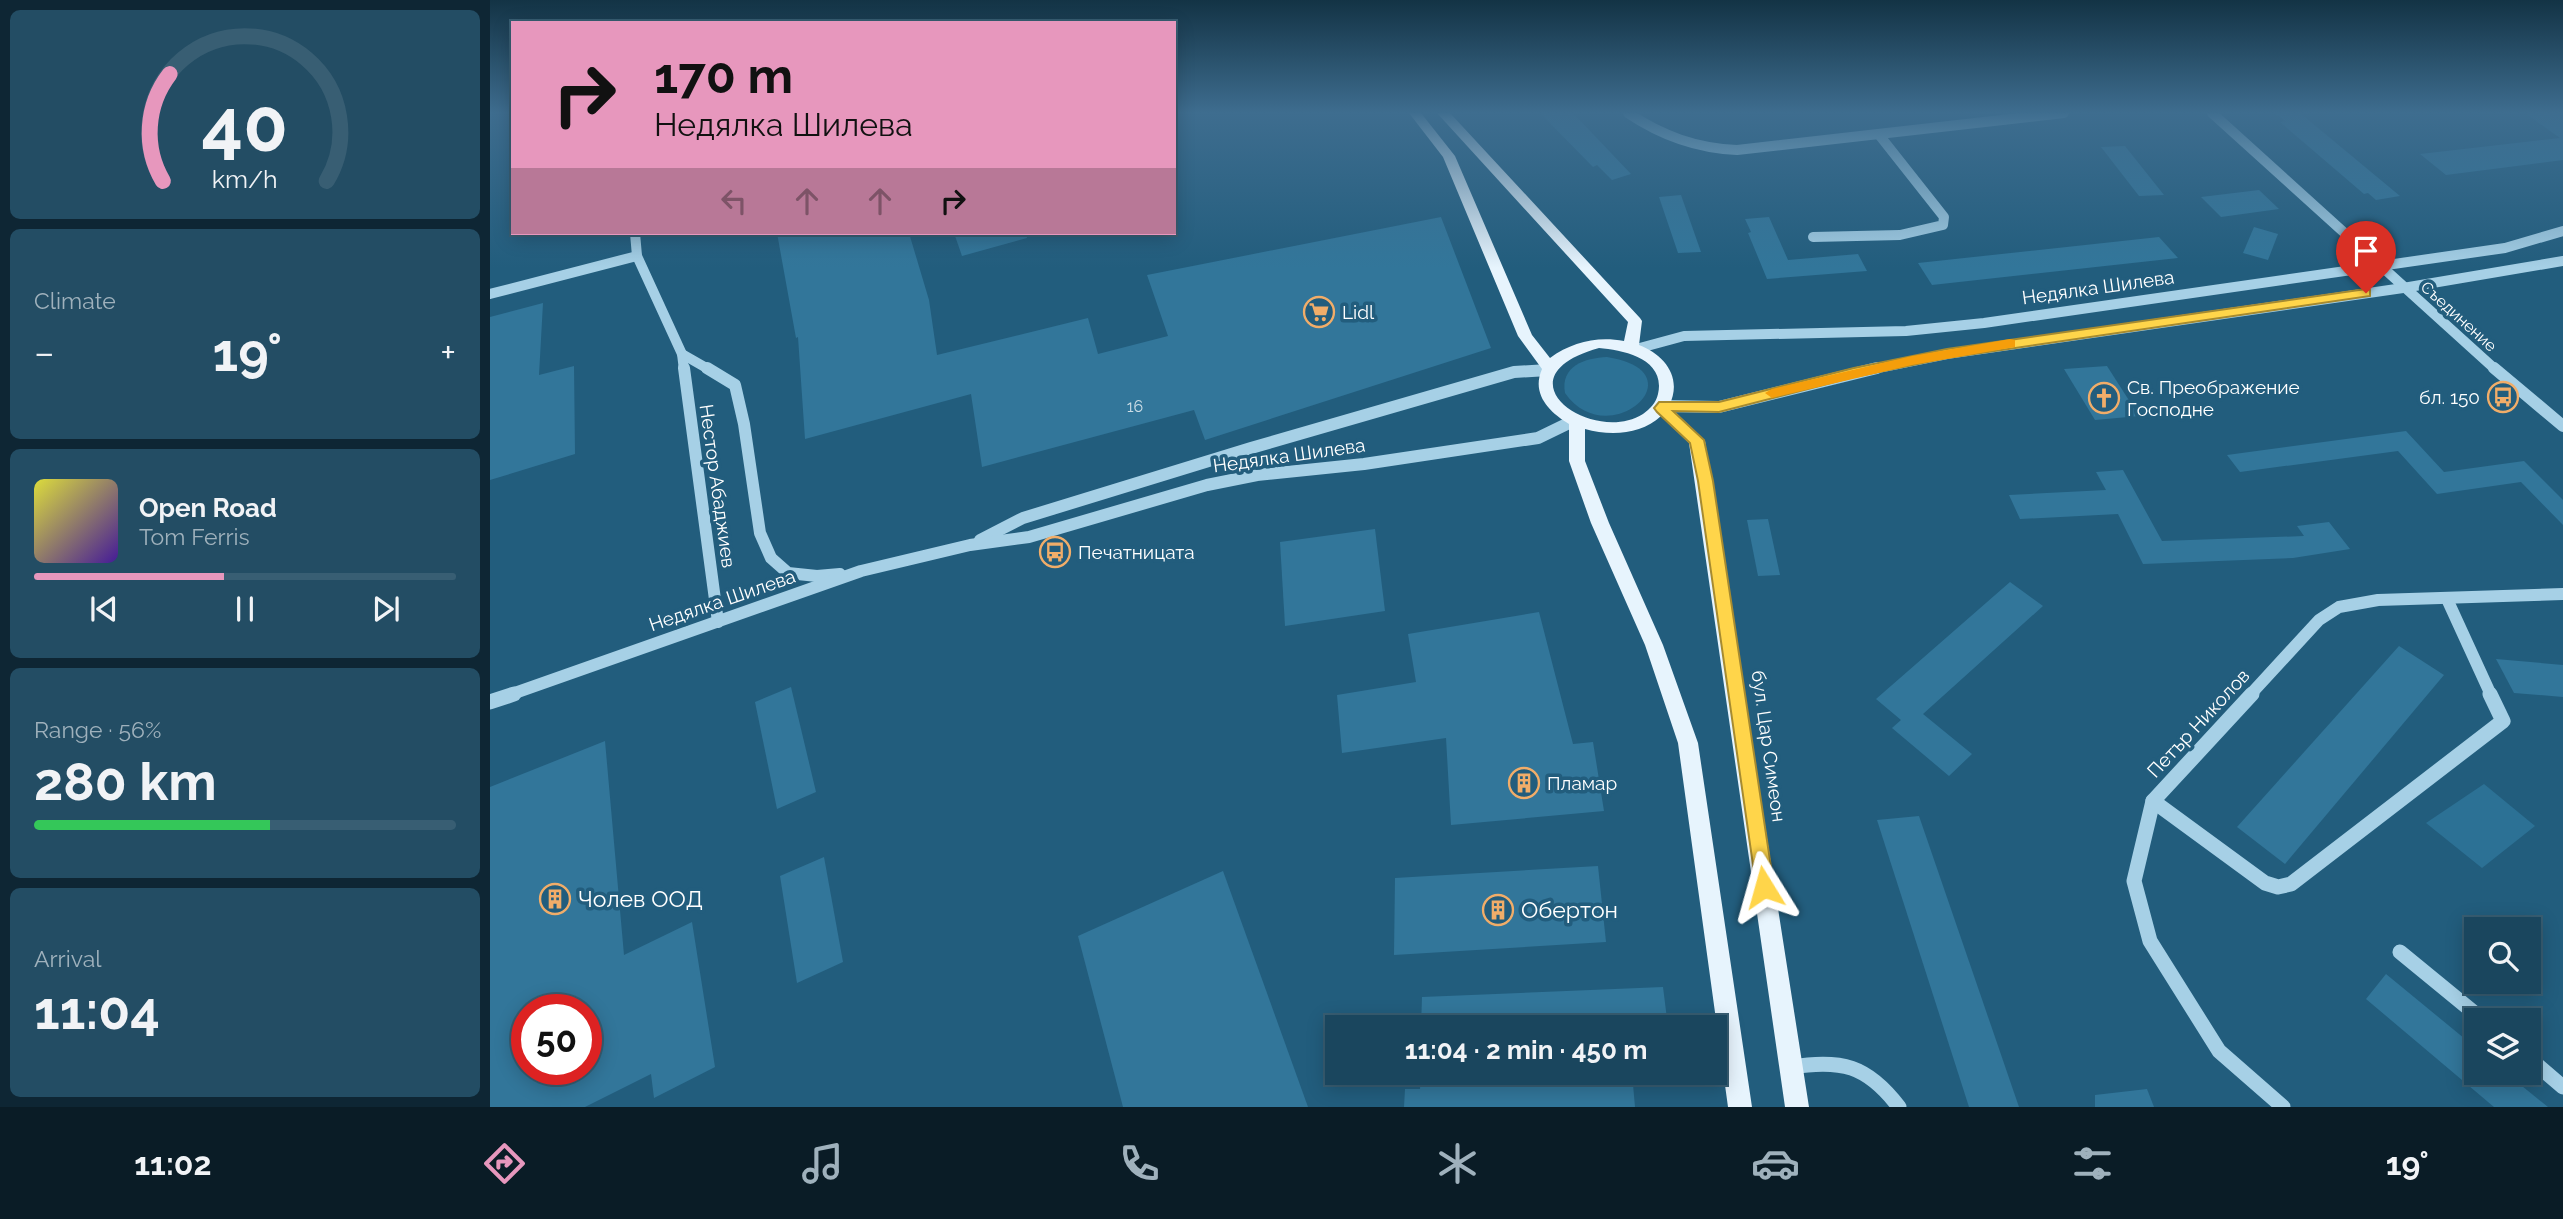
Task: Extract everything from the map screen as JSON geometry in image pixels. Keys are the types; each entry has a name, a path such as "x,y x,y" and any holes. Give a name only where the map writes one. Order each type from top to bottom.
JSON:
{"main road":[{"path":"1453,165 1525,336 1548,369"},
{"path":"1491,165 1635,321 1634,348"},
{"path":"1599,343 1634,348 1651,357 1662,368 1668,380 1669,393 1663,407 1642,422 1616,429 1575,422 1558,411 1547,398 1544,384 1548,369 1557,358 1583,345 1599,343"},
{"name":"бул. Цар Симеон","path":"1663,407 1697,440 1705,481 1797,1107"},
{"path":"1575,422 1577,461 1600,523 1654,645 1688,743 1740,1107"}],"street":[{"path":"1813,237 1879,236 1933,230 1943,225 1944,217 1903,165"},
{"name":"Съединение","path":"2269,165 2521,393 2563,426"},
{"name":"Недялка Шилева","path":"1634,348 1684,336 1906,331 1984,323 2382,267 2505,247 2546,238 2563,231"},
{"name":"Нестор Абаджиев","path":"635,235 637,256 682,354 719,622"},
{"path":"490,294 637,256"},
{"path":"1663,407 1719,407 1854,373 1947,354 2403,288 2563,261"},
{"name":"Нестор Абаджиев","path":"682,354 735,385 744,424 760,533 771,558 788,573 817,576 861,572"},
{"name":"Недялка Шилева","path":"970,545 1023,519 1251,448 1514,372 1548,369"},
{"name":"Недялка Шилева","path":"490,702 861,572 970,545 1029,537 1207,485 1257,475 1364,464 1538,438 1575,422"},
{"name":"Петър Николов","path":"2283,1107 2219,1051 2150,942 2134,881 2153,801 2319,620 2339,607 2378,600 2563,594"},
{"path":"2153,801 2265,883 2278,887 2291,884 2503,721 2447,599"},
{"path":"2400,952 2468,1008"},
{"path":"1791,1067 1836,1063 1866,1073 1891,1095 1899,1107"},
{"path":"2541,1068 2563,1087"}],"shaded area":[{"path":"1607,357 1634,365 1647,378 1647,391 1638,404 1622,413 1603,416 1583,410 1565,393 1564,384 1566,376 1576,365 1590,359"},
{"path":"2484,784 2535,826 2482,868 2426,823"}],"building":[{"path":"1591,165 1622,165 1631,174 1612,180 1597,165 1593,167"},
{"path":"2115,165 2140,165 2164,195 2139,196"},
{"path":"2330,165 2362,165 2400,196 2376,200 2368,193 2364,194"},
{"path":"2433,165 2527,165 2446,175"},
{"path":"2259,190 2279,209 2221,217 2201,197"},
{"path":"1681,195 1701,252 1678,253 1659,197"},
{"path":"1441,217 1491,348 1205,440 1194,410 982,467 971,394 805,439 798,337 796,338 777,235 910,235 929,300 937,355 1088,318 1098,354 1168,336 1147,275"},
{"path":"1769,217 1788,260 1858,254 1867,271 1767,279 1745,219"},
{"path":"2254,227 2278,234 2268,260 2243,253"},
{"path":"955,235 1026,235 1027,238 962,256"},
{"path":"2159,237 2178,258 1932,285 1918,263"},
{"path":"543,303 539,375 574,366 575,454 490,480 490,317"},
{"name":"Св. Преображение Господне","path":"2107,366 2139,416 2095,420 2064,369"},
{"path":"2406,431 2444,472 2524,461 2563,500 2563,525 2521,482 2437,494 2398,451 2240,472 2227,455"},
{"path":"2123,470 2162,541 2304,536 2297,526 2329,522 2350,549 2293,558 2143,564 2118,514 2020,519 2009,495 2106,490 2096,472"},
{"path":"1768,519 1780,575 1758,576 1747,520"},
{"path":"1375,529 1385,611 1285,626 1280,542"},
{"path":"2010,582 2043,606 1923,714 1972,754 1949,776 1892,728 1901,720 1876,699"},
{"path":"1539,612 1573,744 1593,742 1604,811 1451,825 1446,738 1342,753 1337,695 1416,682 1408,634"},
{"path":"2399,646 2444,675 2285,864 2237,827"},
{"path":"2496,659 2563,665 2563,697 2514,693"},
{"path":"791,687 816,792 777,809 755,702"},
{"name":"Чолев ООД","path":"605,741 624,955 692,922 715,1067 654,1098 651,1074 585,1107 490,1107 490,787"},
{"path":"1919,816 2019,1107 1969,1107 1877,820"},
{"path":"824,857 843,962 797,983 780,876"},
{"name":"Обертон","path":"1598,866 1606,942 1394,955 1395,878"},
{"path":"1223,871 1308,1107 1123,1107 1078,936"},
{"path":"2386,974 2464,1038 2464,1082 2366,999"},
{"path":"1663,987 1666,1015 1421,1015 1422,997"},
{"path":"1420,1085 1633,1085 1635,1107 1404,1107 1405,1089 1420,1089"},
{"path":"2468,1085 2521,1085 2548,1107 2494,1107"},
{"path":"2147,1089 2154,1107 2095,1107 2095,1095"}],"slow traffic":[{"path":"1772,393 1912,360 2010,344"}],"place":[{"name":"Lidl","path":"1319,312"},
{"name":"бл. 150","path":"2503,397"},
{"name":"Св. Преображение Господне","path":"2104,398"},
{"name":"Печатницата","path":"1055,552"},
{"name":"Пламар","path":"1524,783"},
{"name":"Чолев ООД","path":"555,899"},
{"name":"Обертон","path":"1498,910"}],"route":[{"path":"1764,887 1697,440 1662,408 1664,405 1708,409 1912,360 2025,341 2366,293"}]}
